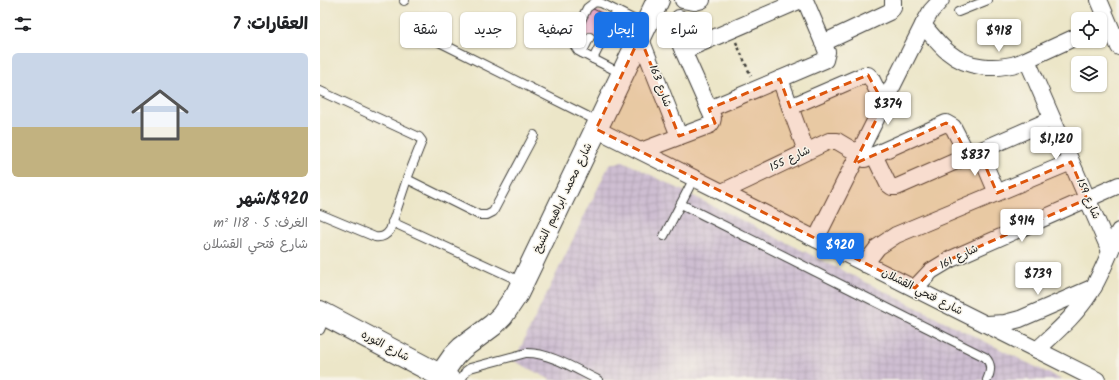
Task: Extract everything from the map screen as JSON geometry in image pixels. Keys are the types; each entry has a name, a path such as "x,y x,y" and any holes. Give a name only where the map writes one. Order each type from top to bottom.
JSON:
{"main road":[{"name":"شارع محمد ابراهيم الشيخ","path":"649,19 658,0"},
{"name":"شارع محمد ابراهيم الشيخ","path":"447,379 454,356 462,348 488,330 510,306 523,282 635,48"},
{"name":"شارع الثوره","path":"322,319 447,379"}],"street":[{"path":"683,0 694,2 702,0"},
{"path":"683,51 801,0"},
{"path":"709,109 825,60 827,52 805,0"},
{"path":"823,43 889,12 893,8 894,0"},
{"path":"816,239 862,157 884,104 923,25 931,11 941,0"},
{"path":"1099,0 1102,12"},
{"path":"923,25 955,58 982,67 1010,66 1027,60 1071,39"},
{"path":"1107,29 1119,47"},
{"name":"شارع 163","path":"649,48 679,136"},
{"path":"641,151 712,124 713,120 709,109 682,48"},
{"name":"شارع 159","path":"1027,60 1110,251"},
{"path":"790,107 864,75 868,75 872,78 884,104"},
{"path":"780,79 806,151"},
{"path":"862,157 888,184 895,188 1052,118"},
{"path":"862,157 946,123 954,127 974,153 997,193"},
{"name":"شارع فتحي القشلان","path":"598,125 641,151 1097,380"},
{"name":"شارع 155","path":"722,192 806,151 833,140 862,157"},
{"path":"865,264 873,252 890,239 1071,162"},
{"name":"شارع 161","path":"914,288 931,272 951,259 1119,184"},
{"path":"1037,350 1077,311 1094,287 1119,231"},
{"path":"985,323 1005,323 1020,319 1094,287"}],"lane":[{"path":"958,12 988,0"},
{"path":"593,59 617,11 595,2 587,8 573,39 576,48 582,53 593,59 622,74"},
{"path":"602,12 605,5"},
{"path":"582,53 590,37"},
{"path":"450,48 598,125"},
{"path":"320,91 421,138 422,144 407,179 388,233 380,237 375,237 320,214"},
{"path":"407,179 479,215 488,215 493,212 534,135"},
{"path":"664,236 694,178"},
{"path":"681,204 985,357 991,368 987,380"},
{"path":"392,222 523,282"},
{"path":"447,379 470,368 526,353 534,353 544,355 598,380"}],"path":[{"path":"731,31 757,89"}],"highlighted area":[{"path":"640,37 679,136 715,123 709,109 780,79 790,107 868,75 884,104 854,164 946,123 953,127 968,156 979,151 997,193 1071,162 1087,199 951,259 931,271 915,288 596,129"}],"shaded area":[{"path":"623,161 1062,380 551,380 514,361 609,165"}],"building":[{"path":"591,8 599,12 594,12 594,39 586,36 586,19"}]}
